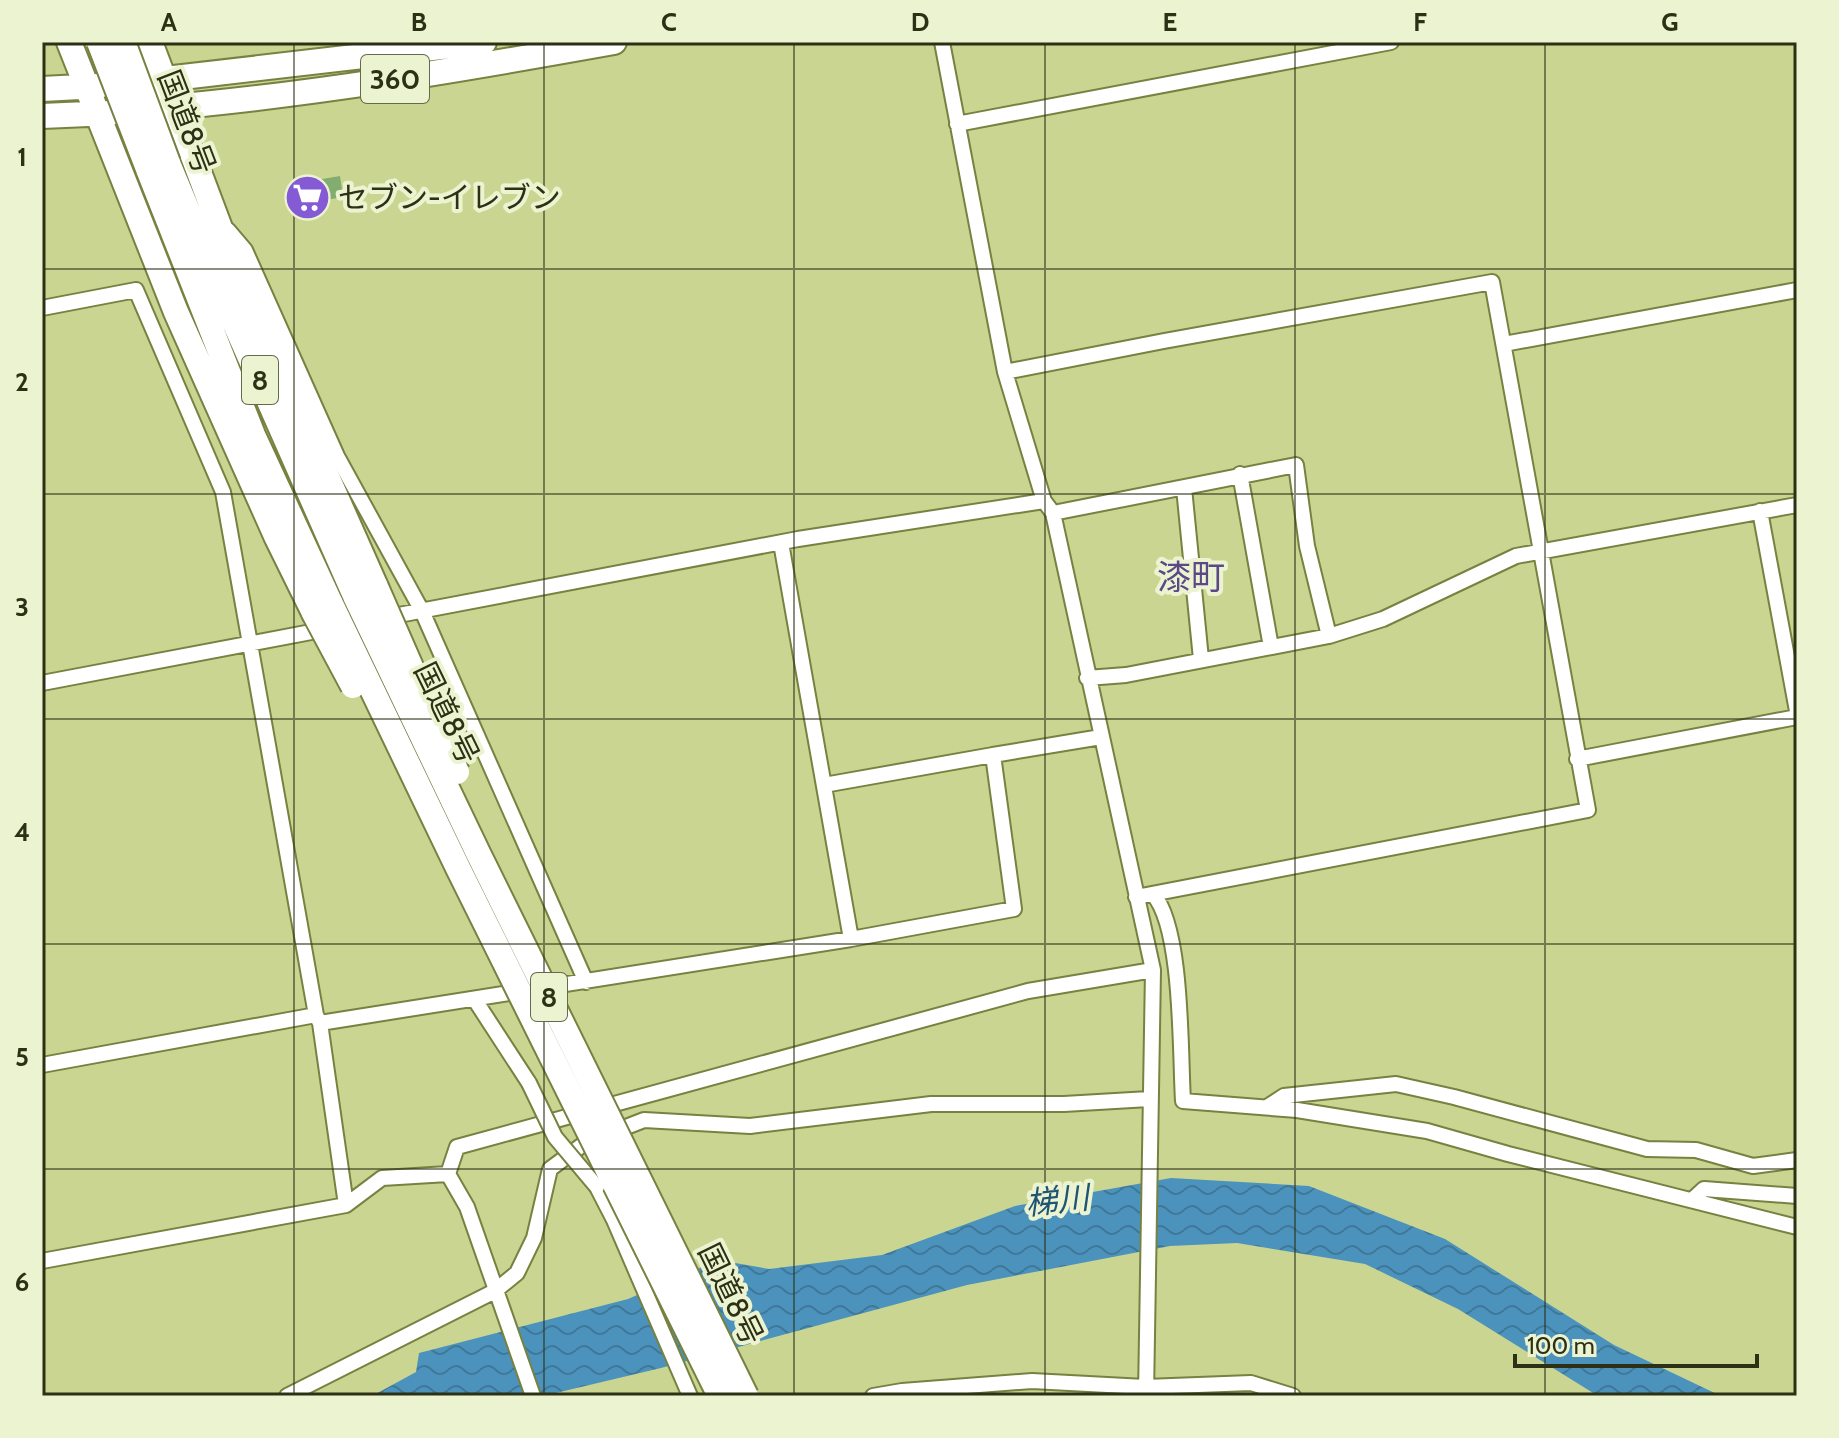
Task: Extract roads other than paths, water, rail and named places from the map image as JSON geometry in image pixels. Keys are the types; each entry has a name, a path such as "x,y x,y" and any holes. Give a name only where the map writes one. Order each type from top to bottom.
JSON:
{"highway":[{"path":"69,42 176,312 277,538 323,608"},
{"name":"国道8号","path":"99,42 469,800 478,853 748,1396"},
{"name":"国道8号","path":"123,42 158,166 253,435 323,608 458,868 717,1393"},
{"path":"150,42 215,214 366,591"},
{"name":"360","path":"42,89 163,80 484,42"},
{"name":"360","path":"42,116 175,107 385,81 614,42"}],"street":[{"path":"942,42 1005,372 1048,507 1153,970 1146,1386"},
{"path":"957,124 1391,42"},
{"path":"215,214 245,250 337,456 422,611 586,982"},
{"path":"1005,372 1492,282 1588,810 1136,897"},
{"path":"42,308 136,290 223,492 318,1019 346,1205"},
{"path":"1504,344 1797,290"},
{"path":"42,683 781,543 1184,488 1240,474 1296,465 1307,546 1329,636"},
{"path":"1240,474 1271,647"},
{"path":"1184,488 1201,659"},
{"path":"1087,678 1126,675 1329,636 1383,619 1516,556 1797,505"},
{"path":"1760,511 1797,711"},
{"path":"781,543 851,939"},
{"path":"1577,759 1797,717"},
{"path":"824,785 1101,737"},
{"path":"42,1065 318,1019 475,1000 851,939 1014,909 993,755"},
{"path":"1153,894 1163,905 1174,943 1183,1101 1346,1116 1427,1131 1797,1227"},
{"path":"448,1174 457,1147 1028,991 1153,970"},
{"path":"475,1000 529,1083 555,1137 597,1187 690,1396"},
{"path":"1267,1107 1284,1096 1396,1084 1647,1149 1696,1150 1753,1166 1797,1160"},
{"path":"287,1396 497,1294 517,1273 534,1238 550,1169 585,1143 644,1120 750,1126 931,1104 1150,1107"},
{"path":"42,1261 346,1205 382,1178 448,1174"},
{"path":"448,1174 459,1188 467,1207 533,1396"},
{"path":"1692,1200 1704,1189 1797,1196"},
{"path":"873,1396 1032,1381 1146,1386 1251,1383 1293,1396"}],"water":[{"name":"梯川","path":"1171,1178 1309,1186 1445,1239 1614,1345 1721,1396 1598,1396 1458,1309 1365,1264 1237,1243 1170,1246 967,1285 661,1368 543,1396 372,1396 416,1372 419,1353 628,1299 718,1260 769,1269 882,1255 1015,1206"}],"place":[{"name":"セブン-イレブン","path":"307,197"}],"district":[{"name":"漆町","path":"1191,577"}]}
